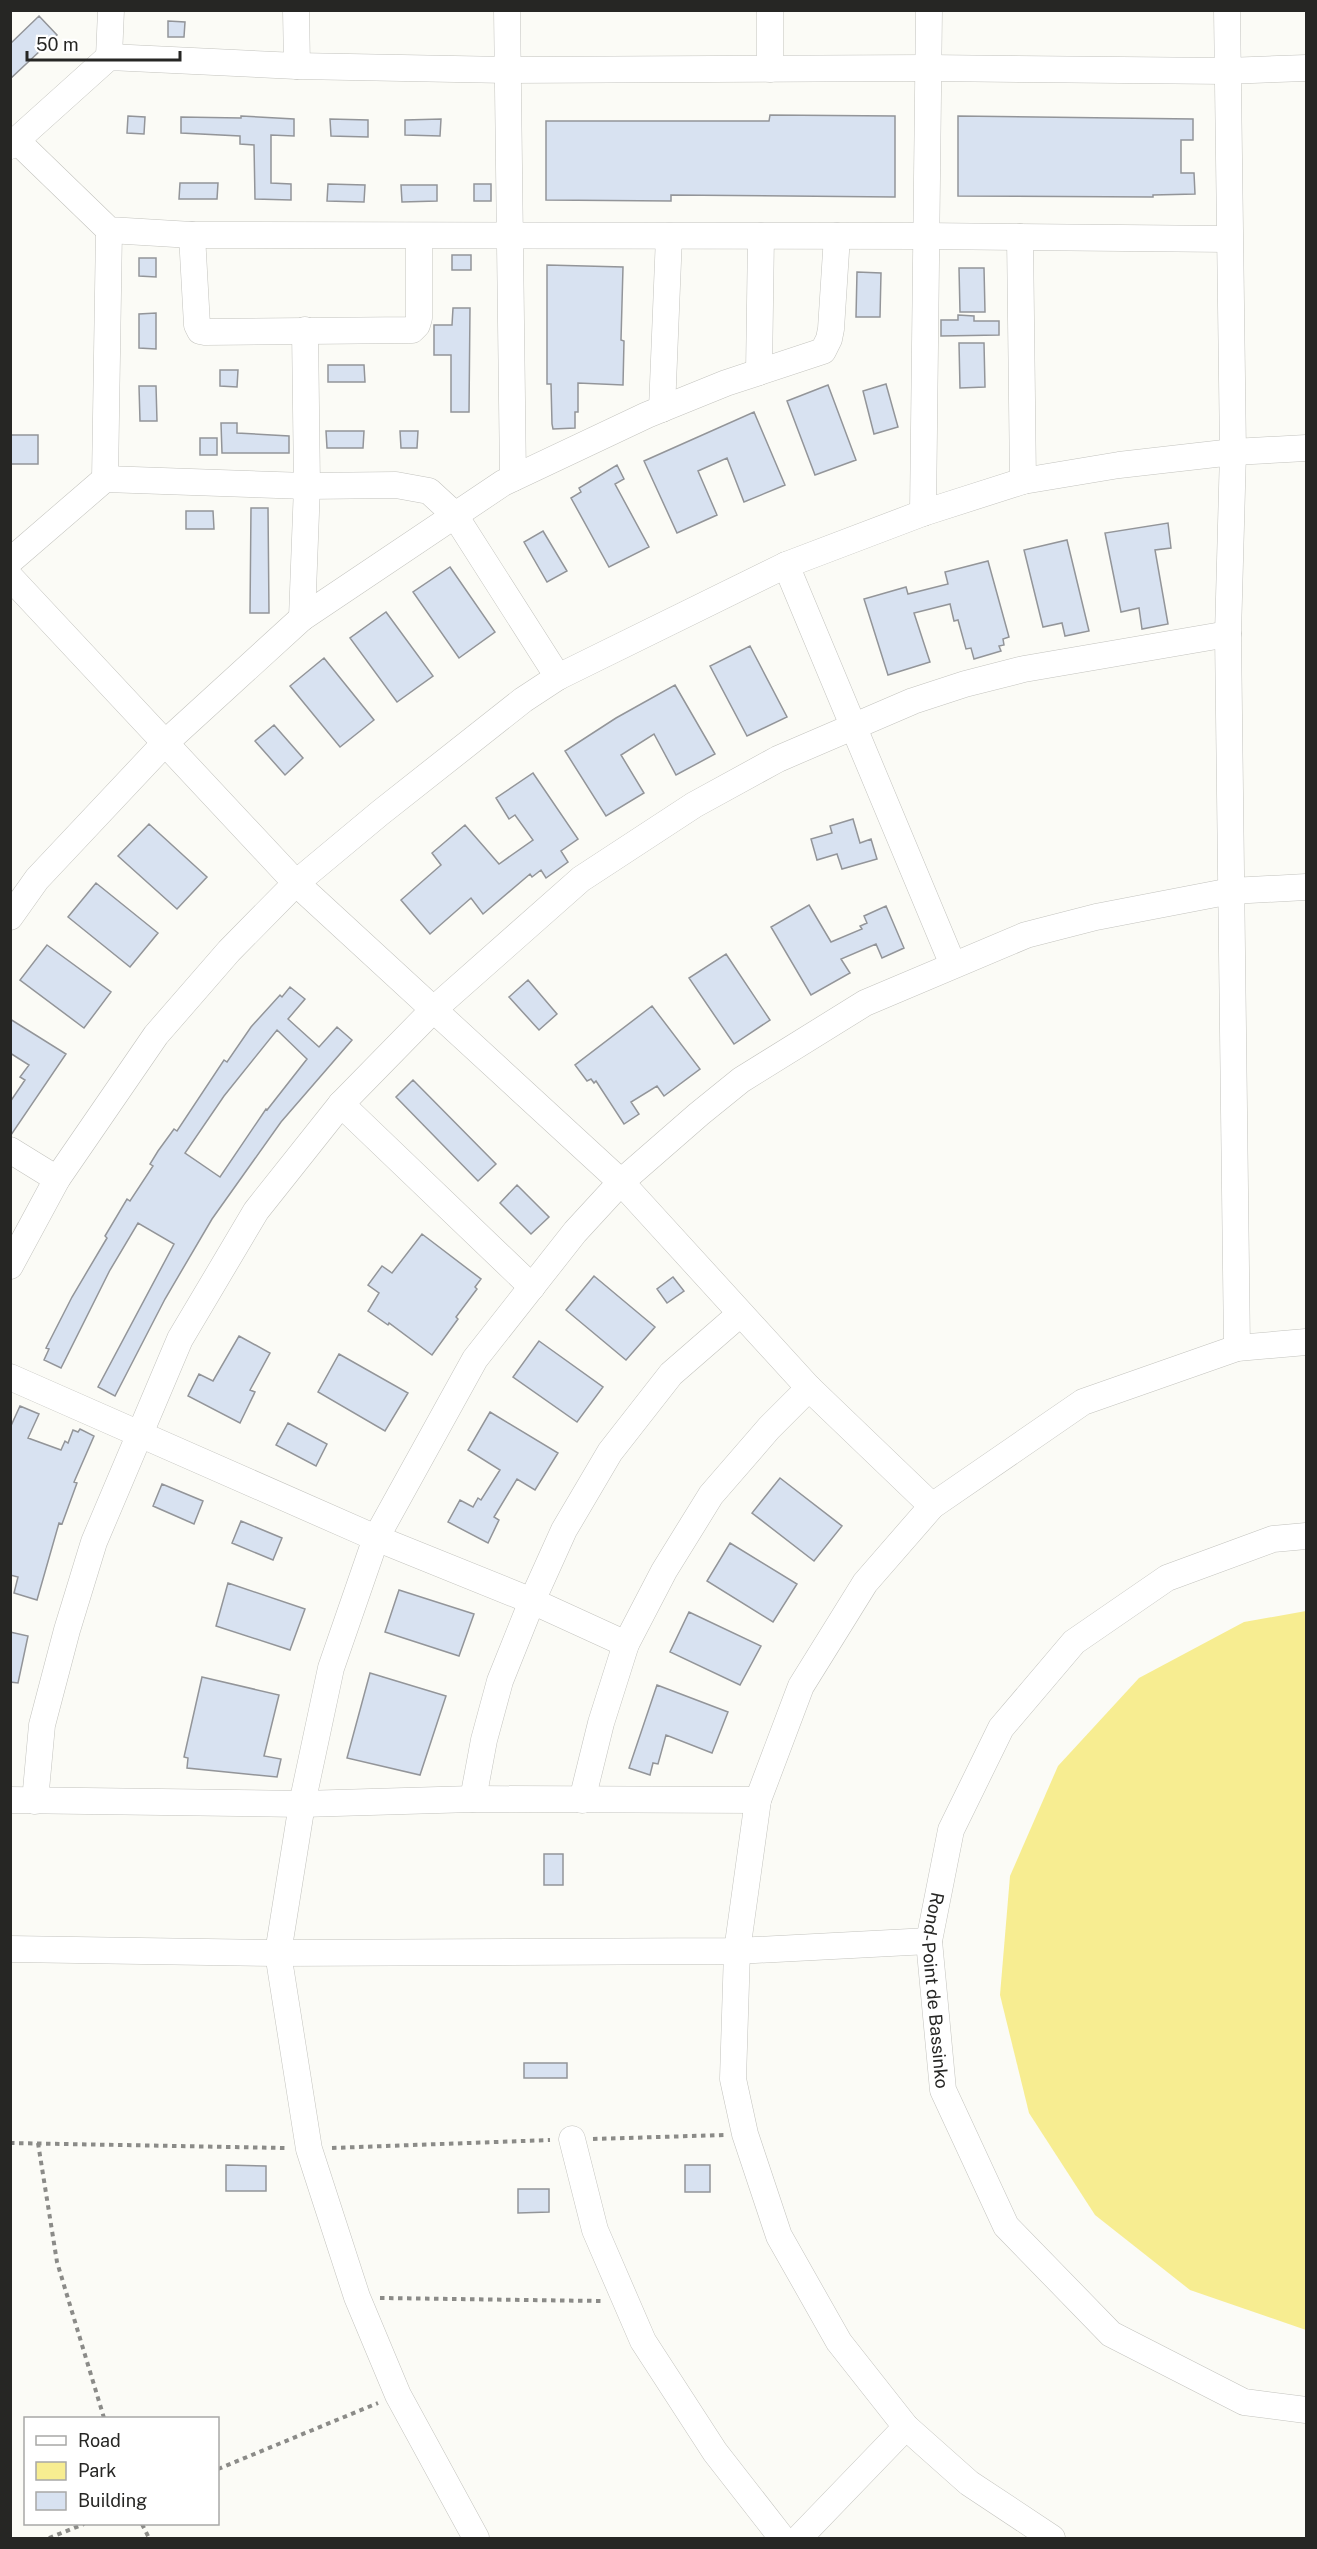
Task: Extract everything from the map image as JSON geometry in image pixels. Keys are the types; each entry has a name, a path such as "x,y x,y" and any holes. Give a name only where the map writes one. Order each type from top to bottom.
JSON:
{"street":[{"path":"109,57 111,10"},
{"path":"296,10 297,66"},
{"path":"507,10 513,478"},
{"path":"770,10 770,69"},
{"path":"923,513 929,10"},
{"path":"1227,10 1226,71 1233,452 1228,634 1237,1348"},
{"path":"1229,239 925,236 192,235 109,230 14,143 109,57 297,66 507,70 929,68 1226,71 1306,68"},
{"path":"105,479 109,230"},
{"path":"192,235 197,325 200,331 414,328 419,318 419,236"},
{"path":"662,409 669,236"},
{"path":"759,372 761,236"},
{"path":"10,917 37,879 164,744 302,618 454,514 513,478 662,409 759,372 819,354 826,347 831,328 837,236"},
{"path":"1020,237 1023,481"},
{"path":"302,618 307,486 305,330"},
{"path":"10,1266 57,1179 156,1035 229,951 296,883 380,813 523,700 558,677 786,565 923,513 1023,481 1119,465 1233,452 1306,448"},
{"path":"10,561 105,479 307,486 396,485 420,488 436,496 454,514 558,677"},
{"path":"786,565 953,965"},
{"path":"10,577 296,883 621,1182 808,1388 932,1506"},
{"path":"758,1800 473,1799 302,1804 23,1801 67,1630 94,1542 180,1339 256,1211 341,1104 434,1009 581,879 694,805 778,759 913,701 964,684 1024,669 1228,634"},
{"path":"10,879 37,879"},
{"path":"476,2538 398,2395 357,2297 309,2149 278,1953 302,1804 331,1668 376,1538 475,1359 575,1232 621,1182 741,1080 865,1003 1026,935 1066,924 1231,891 1306,887"},
{"path":"341,1104 532,1287"},
{"path":"10,1150 57,1179"},
{"path":"473,1799 484,1740 500,1681 564,1530 610,1452 672,1374 740,1314"},
{"path":"1052,2538 969,2483 906,2427 839,2342 779,2236 746,2134 733,2079 737,1951 758,1800 801,1686 865,1583 932,1506 1083,1402 1237,1348 1306,1342"},
{"path":"10,1377 376,1538 532,1601 626,1644"},
{"path":"582,1800 601,1723 626,1644 664,1571 711,1495 769,1428 808,1388"},
{"name":"Rond-Point de Bassinko","path":"1306,1536 1273,1539 1167,1578 1074,1642 1000,1728 951,1830 929,1941 943,2090 1006,2226 1111,2334 1244,2402 1306,2410"},
{"path":"10,1949 278,1953 737,1951 929,1941"},
{"path":"572,2139 595,2230 643,2341 715,2452 782,2538"},
{"path":"799,2538 906,2427"}],"path":[{"path":"10,2143 309,2149 746,2134"},
{"path":"38,2143 57,2262 104,2417"},
{"path":"357,2297 626,2301"},
{"path":"219,2469 398,2395"},
{"path":"49,2538 79,2525"}],"green space":[{"path":"1306,1611 1306,2330 1190,2290 1095,2215 1029,2113 1000,1995 1010,1876 1058,1766 1139,1678 1244,1622"}],"building":[{"path":"39,16 57,35 10,79 10,44"},
{"path":"168,21 185,22 184,37 168,37"},
{"path":"770,115 895,116 895,197 671,195 671,201 546,200 546,121 769,121"},
{"path":"128,116 145,117 144,134 127,133"},
{"path":"241,116 294,119 294,136 271,135 271,183 291,184 291,200 255,199 254,145 240,144 240,136 181,133 181,117 241,118"},
{"path":"958,116 1193,119 1193,140 1181,140 1181,173 1194,173 1195,194 1153,195 1153,197 958,196"},
{"path":"330,119 368,120 368,137 331,136"},
{"path":"441,119 440,136 405,135 405,120"},
{"path":"180,183 218,183 217,199 179,199"},
{"path":"328,184 365,185 364,202 327,201"},
{"path":"474,184 491,184 491,201 474,201"},
{"path":"401,185 437,185 437,201 402,202"},
{"path":"452,255 471,255 471,270 452,270"},
{"path":"139,258 156,258 156,277 139,276"},
{"path":"547,265 623,267 621,340 624,341 623,385 578,383 578,412 575,412 575,428 553,429 552,424 551,384 547,384"},
{"path":"959,268 984,268 985,312 960,312"},
{"path":"857,272 881,273 880,317 856,317"},
{"path":"453,308 470,308 469,412 451,412 451,355 434,355 434,325 452,325"},
{"path":"156,313 156,349 139,348 139,314"},
{"path":"958,315 974,316 974,321 999,321 999,335 941,336 941,320 958,320"},
{"path":"959,343 984,343 985,387 960,388"},
{"path":"328,365 364,365 365,382 328,382"},
{"path":"220,370 238,370 237,387 220,386"},
{"path":"886,384 898,427 874,434 863,391"},
{"path":"828,385 856,460 815,475 787,401"},
{"path":"139,386 156,386 157,421 140,421"},
{"path":"754,412 785,485 744,502 727,458 698,471 717,515 677,533 644,461"},
{"path":"221,423 237,423 237,433 289,436 289,453 222,453"},
{"path":"326,431 364,431 363,448 327,448"},
{"path":"400,431 418,431 417,448 401,448"},
{"path":"11,435 38,435 38,464 11,464"},
{"path":"200,438 217,438 217,455 200,455"},
{"path":"617,465 624,479 615,484 649,547 609,567 571,498 581,492 579,488"},
{"path":"251,508 268,508 269,613 250,613"},
{"path":"186,511 213,511 214,529 186,529"},
{"path":"1168,523 1171,548 1155,550 1168,624 1142,629 1139,608 1121,612 1105,533"},
{"path":"543,531 567,571 547,582 524,542"},
{"path":"1067,540 1089,631 1065,636 1062,623 1043,627 1024,550"},
{"path":"988,561 1009,637 1003,639 1004,645 999,646 1001,651 974,659 971,648 966,649 958,620 954,621 950,604 914,613 930,662 888,675 864,599 906,587 908,594 948,584 945,572"},
{"path":"450,567 495,632 459,658 413,592"},
{"path":"386,612 433,676 397,702 350,638"},
{"path":"750,646 787,717 747,736 710,666"},
{"path":"324,658 374,720 340,747 290,686"},
{"path":"675,685 715,754 676,775 654,734 621,755 644,793 606,816 565,751 616,718"},
{"path":"274,725 303,758 285,775 255,741"},
{"path":"533,773 578,839 561,851 568,862 546,878 541,870 532,877 530,874 483,914 471,898 430,934 401,900 441,865 432,853 465,825 499,864 533,840 515,815 509,819 496,798"},
{"path":"853,819 860,843 871,839 877,859 842,869 837,854 817,860 811,839 832,833 830,826"},
{"path":"149,824 207,877 177,909 118,856"},
{"path":"96,883 158,933 130,967 68,917"},
{"path":"809,905 831,942 862,929 860,926 867,923 864,916 886,906 904,948 882,958 876,944 841,959 850,973 811,995 771,927"},
{"path":"47,945 111,992 84,1028 20,980"},
{"path":"726,954 770,1020 734,1044 689,978"},
{"path":"528,980 557,1014 539,1030 509,997"},
{"path":"290,987 305,999 288,1019 319,1047 337,1027 352,1040 281,1122 212,1219 165,1299 115,1396 98,1387 174,1244 138,1223 110,1270 61,1368 44,1360 49,1349 46,1348 72,1297 107,1238 105,1236 127,1199 130,1201 153,1166 150,1164 158,1151 174,1129 177,1131 224,1060 227,1062 251,1027 280,995 282,997","holes":["277,1030 307,1059 266,1109 220,1177 185,1153 224,1096"]},
{"path":"652,1006 700,1069 664,1096 657,1086 631,1102 639,1114 624,1124 596,1081 594,1083 591,1079 587,1081 575,1065"},
{"path":"10,1019 66,1054 11,1135 10,1102 25,1080 20,1077 29,1065 10,1053"},
{"path":"413,1080 496,1164 478,1181 396,1097"},
{"path":"517,1185 549,1217 531,1234 500,1203"},
{"path":"422,1234 481,1279 475,1287 477,1289 456,1317 458,1319 432,1355 389,1323 388,1325 368,1311 379,1293 368,1285 382,1266 392,1273"},
{"path":"594,1276 655,1327 626,1360 566,1310"},
{"path":"673,1277 684,1291 667,1303 657,1289"},
{"path":"239,1336 270,1353 250,1390 255,1392 240,1423 188,1396 199,1374 213,1381"},
{"path":"539,1341 603,1387 577,1422 513,1377"},
{"path":"339,1354 408,1393 385,1431 318,1392"},
{"path":"20,1406 39,1414 28,1438 61,1450 65,1441 68,1443 73,1430 78,1432 80,1429 94,1436 74,1482 77,1483 62,1524 59,1523 37,1600 14,1593 18,1577 10,1575 10,1428"},
{"path":"490,1412 558,1453 535,1490 517,1479 494,1517 499,1520 488,1543 448,1522 460,1500 473,1507 478,1498 481,1500 500,1470 468,1450"},
{"path":"288,1423 327,1444 316,1466 276,1445"},
{"path":"780,1478 842,1526 814,1561 752,1513"},
{"path":"162,1484 203,1501 194,1524 153,1506"},
{"path":"241,1521 282,1538 273,1560 232,1543"},
{"path":"730,1543 797,1584 773,1622 707,1581"},
{"path":"228,1583 305,1609 290,1650 216,1626"},
{"path":"399,1590 474,1614 459,1656 385,1632"},
{"path":"689,1612 761,1646 740,1685 670,1652"},
{"path":"10,1632 28,1636 18,1683 10,1682"},
{"path":"370,1673 446,1696 420,1775 347,1758"},
{"path":"202,1677 279,1695 264,1756 281,1759 277,1777 187,1768 188,1758 184,1757"},
{"path":"657,1685 728,1712 712,1753 666,1735 658,1764 653,1763 650,1775 629,1768"},
{"path":"544,1854 563,1854 563,1885 544,1885"},
{"path":"524,2063 567,2063 567,2078 524,2078"},
{"path":"226,2165 266,2166 266,2191 226,2191"},
{"path":"685,2165 710,2165 710,2192 685,2192"},
{"path":"518,2189 549,2189 549,2212 518,2213"}]}
